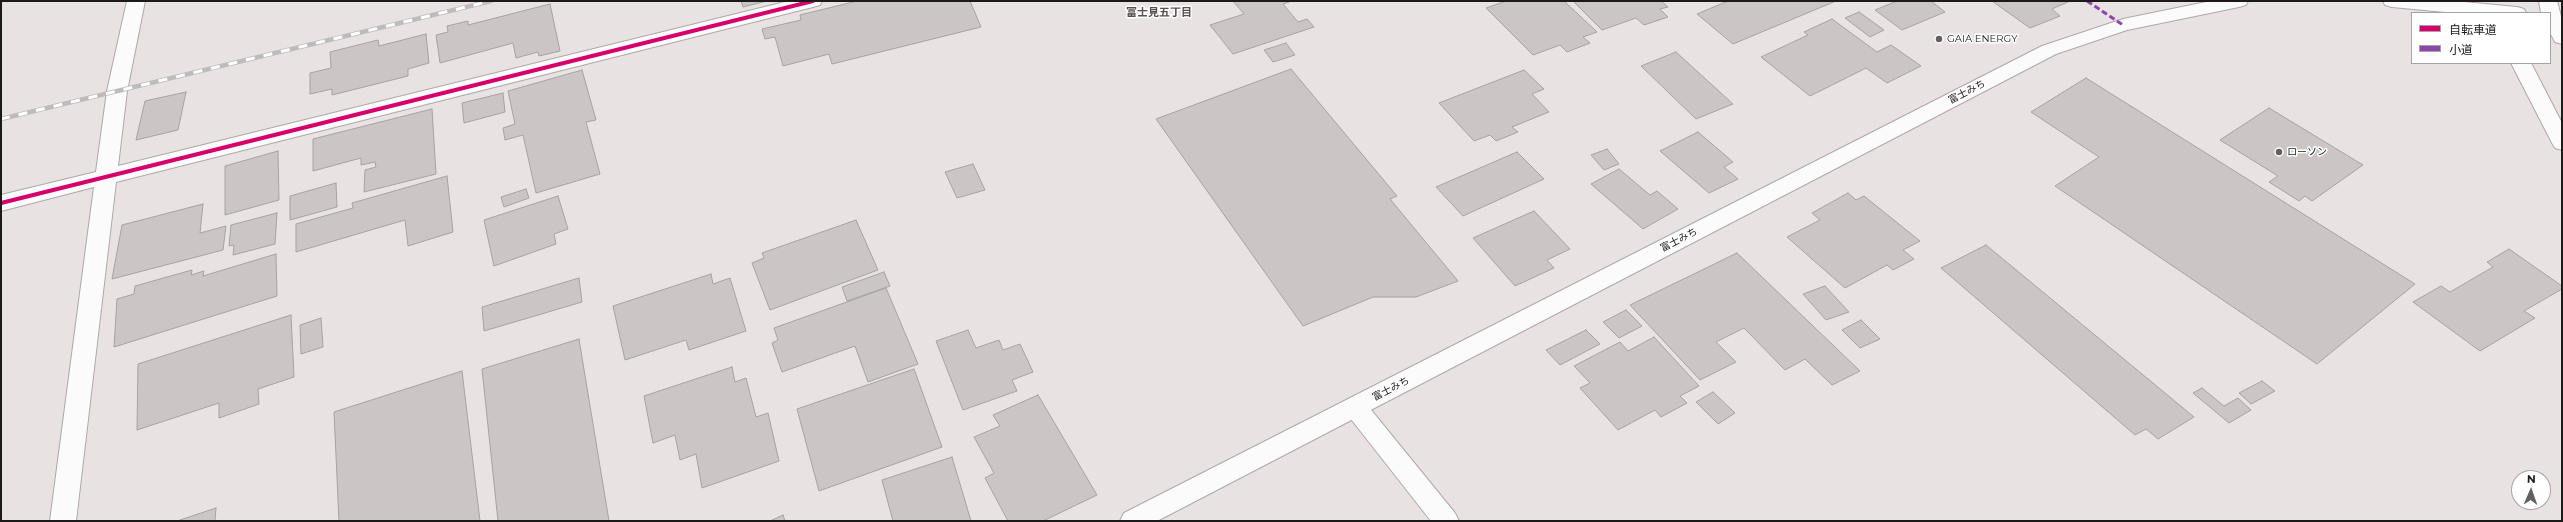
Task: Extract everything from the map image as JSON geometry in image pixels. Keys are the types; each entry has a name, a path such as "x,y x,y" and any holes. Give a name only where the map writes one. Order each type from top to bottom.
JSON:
{"main road":[{"path":"63,521 107,176 116,91 136,1"},
{"path":"1,203 814,1"},
{"name":"富士みち","path":"1133,521 2049,50 2123,25 2234,1"},
{"path":"2392,1 2505,9"},
{"path":"2548,1 2562,38"},
{"path":"2522,64 2562,143"},
{"path":"1355,407 1446,521"}],"building":[{"path":"741,1 767,1 743,7"},
{"path":"857,1 970,1 981,27 832,64 829,54 783,66 775,37 765,39 762,29 801,20 800,15"},
{"path":"1233,1 1292,1 1283,4 1298,22 1307,19 1314,27 1233,54 1210,25 1244,14"},
{"path":"1506,1 1564,1 1597,32 1583,37 1590,43 1567,52 1560,45 1533,55 1486,8"},
{"path":"1573,1 1661,1 1668,7 1660,9 1668,17 1644,25 1636,18 1602,30"},
{"path":"1728,1 1836,1 1733,44 1697,14"},
{"path":"1897,1 1931,1 1945,12 1902,30 1875,10"},
{"path":"1992,1 2070,1 2052,9 2060,16 2030,28"},
{"path":"550,4 560,51 539,56 538,52 516,58 513,43 440,63 436,35 448,32 447,26 468,21 468,25"},
{"path":"1859,12 1884,30 1870,37 1845,18"},
{"path":"1832,19 1877,52 1891,45 1921,66 1887,83 1866,68 1810,96 1761,57 1808,35 1804,32"},
{"path":"426,34 429,63 408,69 408,76 332,95 332,89 310,94 310,73 331,68 330,52 378,40 379,46"},
{"path":"1286,43 1295,55 1273,62 1264,50"},
{"path":"1676,52 1733,104 1696,119 1641,66"},
{"path":"1291,69 1397,196 1390,199 1458,281 1416,297 1373,297 1303,326 1156,119"},
{"path":"582,70 596,120 586,122 600,174 536,193 523,135 505,140 503,128 515,124 508,91"},
{"path":"1524,70 1544,89 1532,94 1549,112 1512,127 1518,132 1496,141 1490,135 1474,141 1439,103"},
{"path":"2086,78 2415,284 2317,364 2055,186 2099,157 2031,112"},
{"path":"186,92 178,130 136,140 145,101"},
{"path":"503,93 505,112 464,123 462,103"},
{"path":"2269,108 2363,165 2312,201 2305,196 2299,201 2269,182 2278,176 2220,140"},
{"path":"432,109 436,174 364,192 365,170 376,167 375,162 361,165 361,158 313,171 313,139"},
{"path":"1698,132 1733,162 1724,167 1738,179 1709,193 1660,151"},
{"path":"1607,149 1619,164 1604,170 1591,155"},
{"path":"278,151 279,200 225,215 225,166"},
{"path":"1517,152 1544,179 1463,216 1436,187"},
{"path":"973,164 985,190 957,198 945,172"},
{"path":"1619,169 1650,195 1657,191 1678,209 1643,229 1591,184"},
{"path":"447,176 453,232 408,246 405,220 296,252 296,224 353,208 352,203"},
{"path":"336,183 337,207 290,220 290,196"},
{"path":"526,189 529,198 504,207 501,197"},
{"path":"1848,193 1856,200 1864,196 1920,241 1903,250 1914,259 1893,270 1887,265 1845,288 1787,237 1820,220 1812,213"},
{"path":"558,196 568,229 554,234 556,244 494,266 484,220"},
{"path":"203,204 200,233 226,226 223,250 112,279 122,225"},
{"path":"1534,211 1570,249 1547,260 1554,268 1515,286 1473,238"},
{"path":"277,213 275,244 233,255 234,245 229,246 231,225"},
{"path":"856,220 878,270 770,310 752,263 764,258 762,253"},
{"path":"1986,245 2194,417 2158,439 2146,429 2135,435 1941,268"},
{"path":"2509,249 2562,286 2562,289 2524,311 2535,318 2480,351 2413,302 2441,286 2450,292 2493,267 2487,262"},
{"path":"1737,253 1860,371 1832,385 1805,359 1785,370 1744,328 1716,342 1736,362 1700,380 1630,305"},
{"path":"276,254 277,296 114,347 117,299 134,294 135,286 192,270 191,275 204,271 203,276"},
{"path":"884,272 890,286 847,301 842,287"},
{"path":"711,274 713,284 730,278 746,331 689,350 686,340 625,360 613,306"},
{"path":"579,278 582,302 484,331 482,307"},
{"path":"1825,286 1849,312 1826,320 1803,294"},
{"path":"886,288 918,364 868,382 855,346 782,372 772,343 778,340 774,328"},
{"path":"1626,310 1642,326 1619,338 1603,322"},
{"path":"291,315 294,377 258,389 259,404 219,418 219,403 137,430 138,364"},
{"path":"321,318 323,347 301,354 300,325"},
{"path":"1861,320 1880,339 1860,348 1842,330"},
{"path":"968,330 976,348 999,340 1003,350 1020,344 1033,372 1012,380 1017,391 963,410 936,341"},
{"path":"1586,330 1600,344 1560,365 1546,350"},
{"path":"1654,337 1699,386 1680,396 1687,403 1661,417 1655,410 1618,430 1580,388 1590,383 1574,366 1620,342 1628,351"},
{"path":"579,339 609,521 498,521 482,369"},
{"path":"732,367 735,382 746,378 756,417 768,413 779,461 702,488 696,454 680,460 675,435 653,443 644,396"},
{"path":"914,369 942,447 819,491 797,409"},
{"path":"462,371 480,521 339,521 334,412"},
{"path":"2262,381 2275,391 2251,404 2239,393"},
{"path":"2202,388 2224,406 2238,398 2251,410 2229,423 2193,393"},
{"path":"1713,392 1735,413 1718,424 1696,402"},
{"path":"1038,395 1097,495 1043,521 1008,521 985,478 994,473 974,437 1000,426 993,415"},
{"path":"952,457 971,521 893,521 882,480"},
{"path":"216,508 215,521 177,521"},
{"path":"783,515 785,521 770,521"}],"railway":[{"path":"1,119 491,1"}],"marked path":[{"path":"2087,1 2123,25"}],"cycle path":[{"path":"1,203 813,1"}],"place":[{"name":"GAIA ENERGY","path":"1939,39"},
{"name":"ローソン","path":"2279,152"}],"district":[{"name":"富士見五丁目","path":"1159,13"}]}
